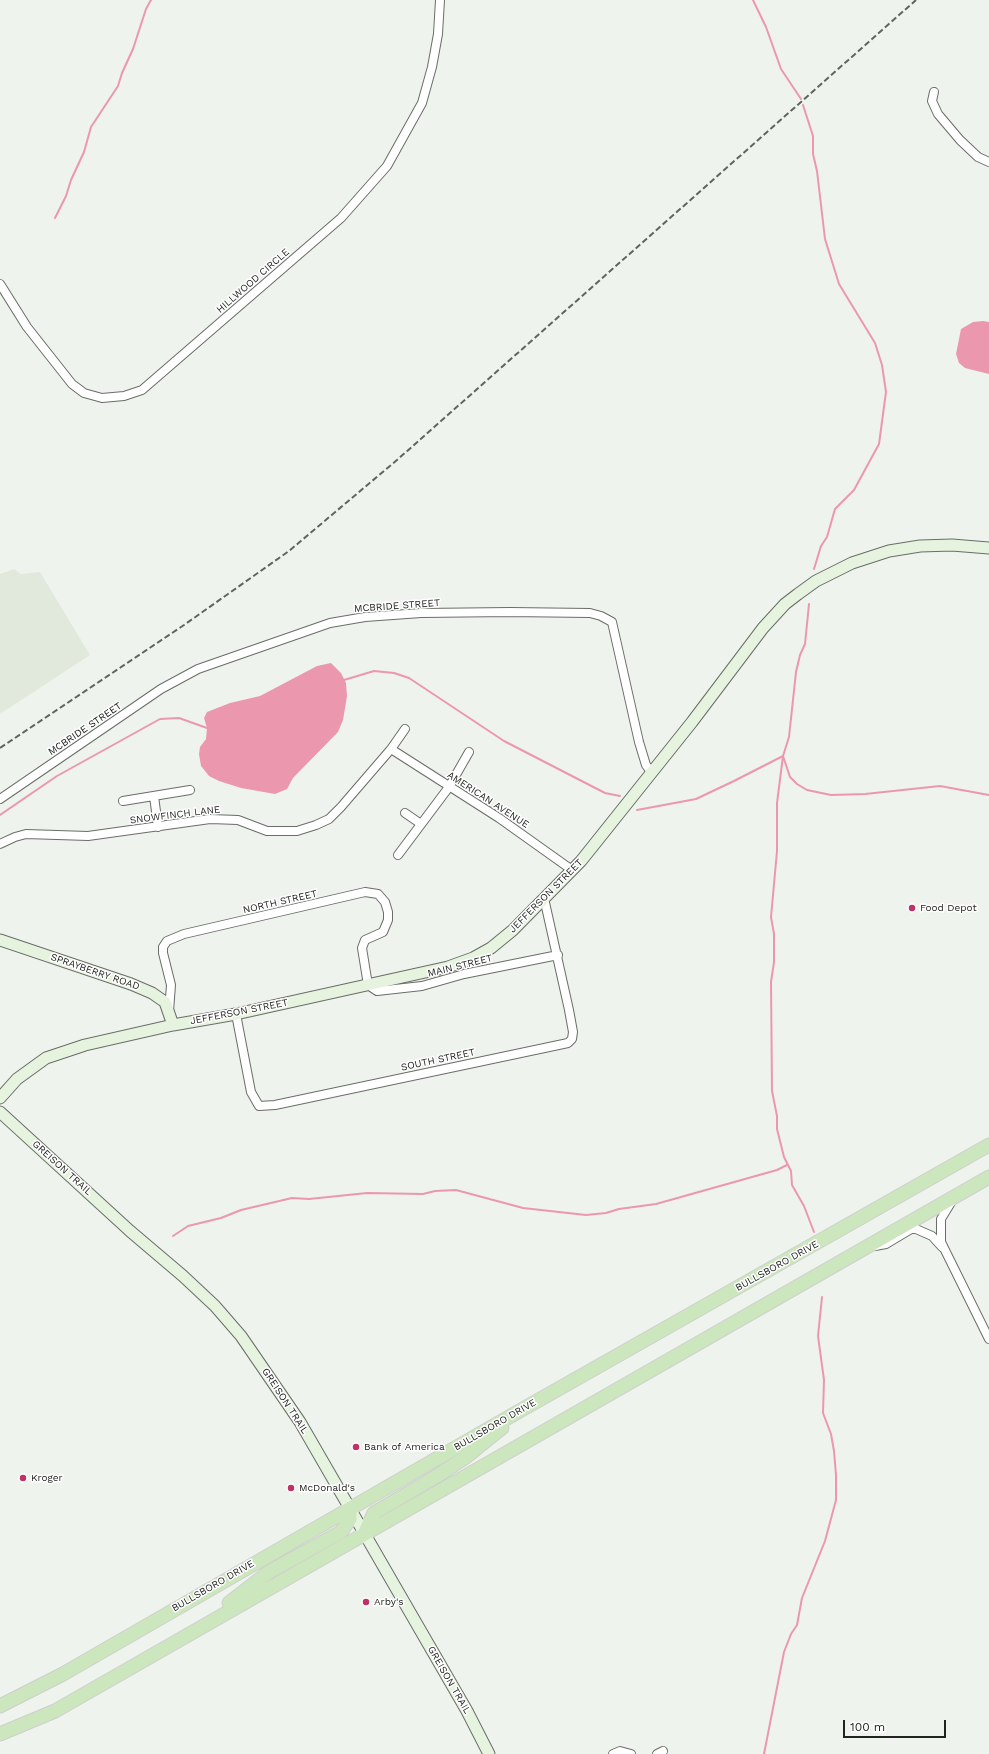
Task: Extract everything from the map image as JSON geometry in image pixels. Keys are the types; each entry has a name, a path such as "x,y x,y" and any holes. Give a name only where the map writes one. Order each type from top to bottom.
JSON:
{"main road":[{"name":"BULLSBORO DRIVE","path":"0,1706 63,1674 350,1508 989,1144"},
{"path":"954,1197 989,1169"},
{"path":"0,1734 55,1710 989,1177"},
{"path":"364,1534 374,1512 437,1476 466,1457 523,1409"},
{"path":"211,1621 230,1602 269,1572 341,1532 350,1519 350,1508"}],"street":[{"name":"HILLWOOD CIRCLE","path":"0,284 27,327 72,384 84,393 102,398 124,396 142,390 341,218 387,166 422,103 438,34 440,0"},
{"path":"934,92 932,101 938,114 974,152 989,162"},
{"name":"JEFFERSON STREET","path":"0,1098 17,1079 46,1058 86,1045 173,1025 236,1014 448,967 473,958 491,948 513,930 572,870 613,823 763,628 785,604 816,581 852,563 889,551 906,548 952,545 989,548"},
{"name":"MCBRIDE STREET","path":"0,799 151,696 198,668 330,623 365,617 420,613 510,612 590,614 601,616 612,622 616,633 639,742 646,765 652,773"},
{"name":"SNOWFINCH LANE","path":"0,844 26,834 88,836 210,819 228,818 238,820 267,831 297,831 329,819 391,749 405,729"},
{"name":"AMERICAN AVENUE","path":"391,749 499,818 572,870"},
{"path":"398,855 449,787 469,752"},
{"path":"123,801 190,790"},
{"path":"154,796 158,827"},
{"path":"405,813 421,824"},
{"name":"NORTH STREET","path":"169,1011 171,985 163,953 163,947 167,942 184,934 364,892 372,892 380,896 386,902 388,920 383,932 369,937 363,944 362,953 368,985"},
{"name":"SOUTH STREET","path":"236,1014 252,1092 259,1106 275,1105 568,1043 572,1039 573,1032 558,955 544,898"},
{"name":"SPRAYBERRY ROAD","path":"0,940 131,984 152,993 163,1000 169,1011 173,1025"},
{"name":"MAIN STREET","path":"368,985 377,991 422,986 464,974 558,955"},
{"name":"GREISON TRAIL","path":"0,1112 216,1306 241,1336 300,1422 467,1711 489,1754"},
{"path":"954,1197 941,1219 941,1242 989,1339"},
{"path":"867,1247 886,1244 911,1229 916,1229 932,1236 948,1256"},
{"path":"613,1754 620,1751 631,1754"}],"shaded area":[{"path":"973,322 989,322 989,374 965,368 959,363 956,354 961,329"},
{"path":"14,569 21,574 40,572 90,655 0,714 0,574"},
{"path":"331,663 341,673 346,683 347,696 343,720 338,732 293,778 287,789 275,794 241,788 209,776 201,766 199,754 200,747 206,739 207,728 204,718 207,712 230,703 260,696 317,666"}],"waterway":[{"path":"55,218 66,196 71,180 84,152 91,127 118,86 133,49 146,9 151,0"},
{"path":"753,0 766,27 781,69 801,99"},
{"path":"803,105 813,136 813,154 817,171 825,239 839,284 875,343 882,365 886,392 879,444 854,490 835,509 827,537 821,546 814,569"},
{"path":"809,604 805,644 800,655 796,672 789,737 783,756 777,803 777,851 771,917 774,934 774,962 771,982 772,1091 777,1116 777,1129 784,1157 791,1171 792,1185 804,1206 814,1232"},
{"path":"344,680 374,671 394,673 409,678 504,741 605,793 620,796"},
{"path":"0,815 57,776 160,719 179,718 207,728"},
{"path":"783,756 790,777 797,784 807,790 831,795 865,794 940,786 989,795"},
{"path":"637,810 696,799 783,756"},
{"path":"173,1236 188,1226 221,1218 241,1210 292,1198 309,1199 367,1193 423,1194 435,1191 456,1190 523,1208 586,1215 606,1213 619,1209 656,1204 777,1170 787,1165"},
{"path":"764,1754 784,1652 791,1634 797,1625 802,1598 825,1541 836,1500 834,1451 831,1434 823,1413 824,1380 818,1336 822,1297"}],"railway":[{"path":"0,748 184,625 289,551 397,460 916,0"}],"place":[{"name":"Food Depot","path":"912,908"},
{"name":"Bank of America","path":"356,1447"},
{"name":"Kroger","path":"23,1478"},
{"name":"McDonald's","path":"291,1488"},
{"name":"Arby's","path":"366,1602"}]}
